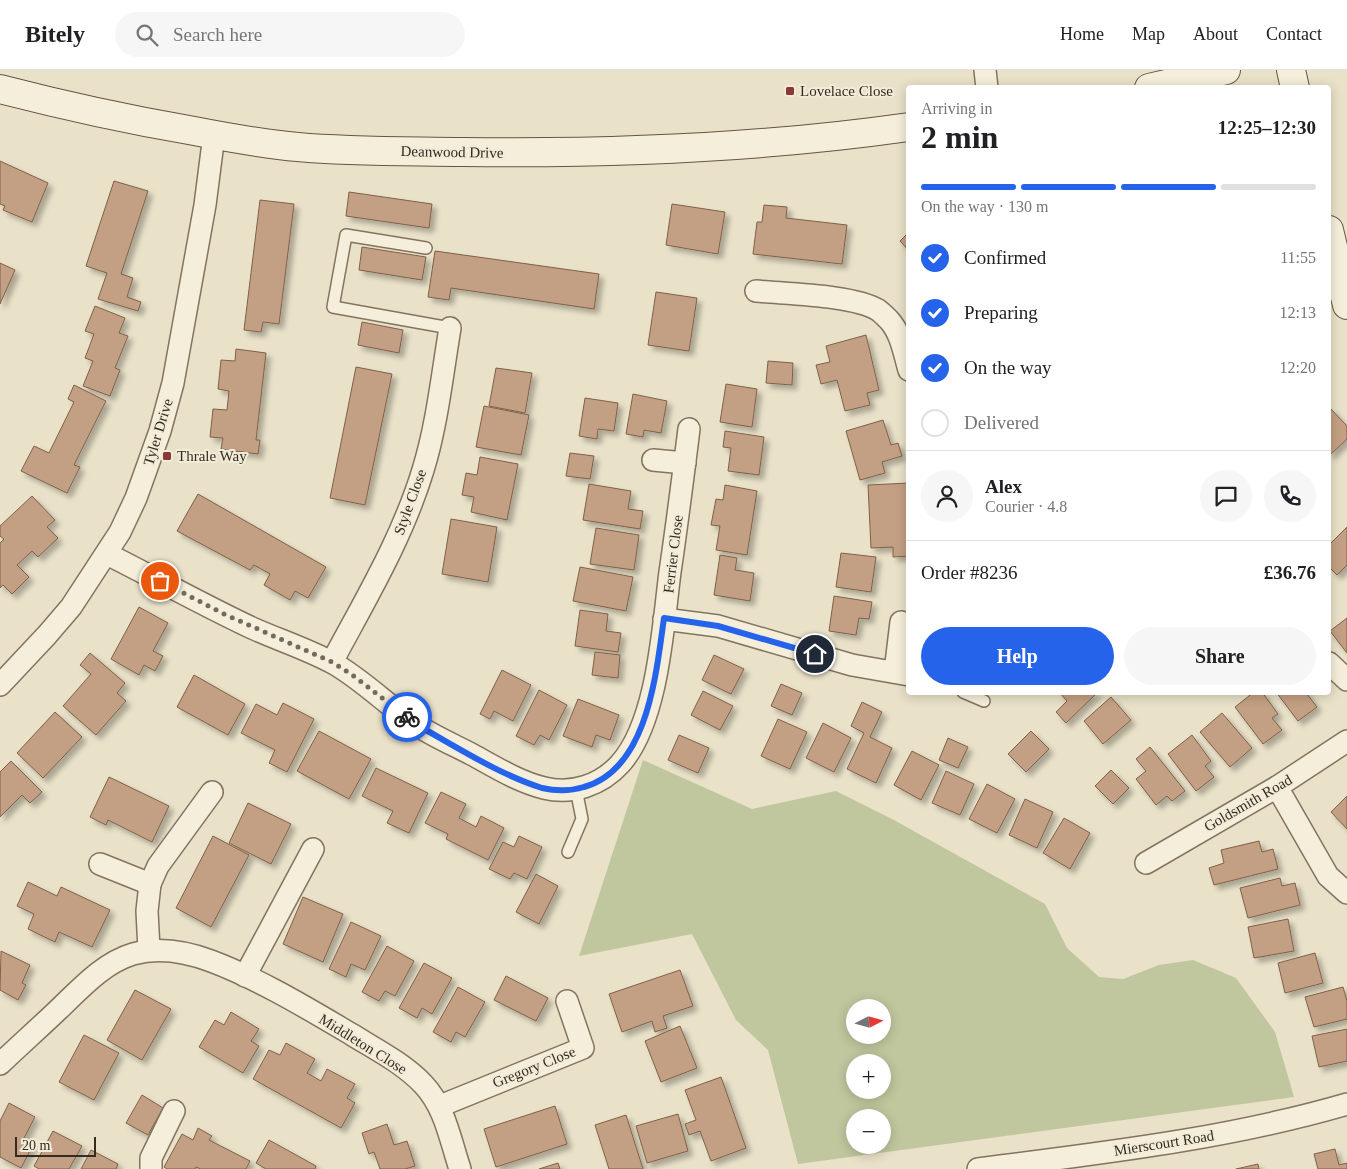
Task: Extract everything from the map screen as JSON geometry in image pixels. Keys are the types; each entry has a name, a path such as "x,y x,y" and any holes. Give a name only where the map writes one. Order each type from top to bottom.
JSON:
{"street":[{"path":"984,70 986,85"},
{"path":"1162,85 1226,70"},
{"path":"1290,70 1294,85"},
{"name":"Deanwood Drive","path":"0,89 107,115 214,135 296,147 366,151 619,152 806,139 906,127"},
{"name":"Tyler Drive","path":"0,685 42,642 71,607 107,554 136,498 160,431 184,330 205,205 214,135"},
{"path":"1331,238 1347,305"},
{"path":"756,291 836,299 878,310 890,321 899,335 906,360"},
{"name":"Style Close","path":"332,662 396,542 412,502 423,470 432,433 450,328"},
{"name":"Ferrier Close","path":"664,618 689,429"},
{"path":"653,460 685,463"},
{"path":"107,554 224,614 332,662 351,674 417,725 508,774 544,788 560,790 576,789 590,785 605,778 621,763 639,732 653,688 664,618 718,626 852,665 902,674 900,622"},
{"path":"1331,665 1347,680"},
{"name":"Goldsmith Road","path":"1146,863 1277,787 1347,741"},
{"path":"1277,787 1328,876 1347,893"},
{"path":"149,950 147,911 150,884 158,866 212,792"},
{"path":"245,976 312,849"},
{"path":"100,864 150,884"},
{"name":"Middleton Close","path":"0,1064 91,978 112,964 131,955 149,950 167,951 210,960 245,976 324,1018 392,1058 422,1083 440,1106 460,1169"},
{"name":"Gregory Close","path":"440,1106 583,1048 567,1001"},
{"name":"Mierscourt Road","path":"978,1169 1130,1149 1214,1135 1295,1119 1347,1104"},
{"path":"151,1169 151,1158 174,1111"}],"lane":[{"path":"426,248 346,235 333,307 450,328"},
{"path":"970,695 984,701"},
{"path":"568,852 582,819 576,789"}],"green space":[{"path":"643,760 752,809 836,791 892,819 1045,904 1067,948 1099,977 1123,979 1159,965 1193,960 1236,978 1275,1032 1294,1097 891,1151 891,1109 846,1109 846,1154 872,1154 798,1164 768,1050 736,1020 692,934 579,956"}],"building":[{"path":"0,161 48,183 32,222 3,210 5,206 0,204"},
{"path":"114,181 148,191 121,274 133,278 127,297 141,302 138,311 98,299 107,273 86,266"},
{"path":"349,192 432,204 429,228 346,216"},
{"path":"260,200 294,204 279,324 263,322 261,332 244,330"},
{"path":"672,204 725,212 718,254 666,245"},
{"path":"764,205 787,207 786,218 847,225 842,264 753,254 757,222 762,222"},
{"path":"906,235 906,248 900,241"},
{"path":"362,247 426,257 422,280 359,270"},
{"path":"435,251 599,274 594,309 451,288 449,300 428,297"},
{"path":"0,263 15,270 0,304"},
{"path":"656,292 697,298 689,351 648,345"},
{"path":"95,306 125,318 119,333 128,336 115,368 120,370 110,396 83,386 93,361 85,358 94,334 85,331"},
{"path":"362,322 403,330 399,353 358,345"},
{"path":"866,335 879,390 867,393 870,405 845,411 837,380 821,384 816,365 830,362 826,346"},
{"path":"236,349 266,353 256,440 260,440 258,454 221,449 223,438 210,437 213,409 227,410 229,391 218,389 221,360 235,361"},
{"path":"768,361 793,363 792,385 766,383"},
{"path":"356,367 392,374 365,505 330,498"},
{"path":"496,368 532,373 525,413 489,406"},
{"path":"726,384 757,389 752,427 720,422"},
{"path":"74,385 106,401 74,465 80,467 67,493 21,471 34,446 49,453 74,402 68,399"},
{"path":"633,394 667,401 661,433 644,430 643,437 626,434"},
{"path":"585,398 618,403 614,431 598,429 597,439 579,436"},
{"path":"484,406 529,415 521,455 476,447"},
{"path":"1331,409 1347,426 1347,439 1331,454"},
{"path":"883,420 891,445 898,443 902,456 882,462 885,473 860,480 846,431"},
{"path":"725,431 764,437 759,475 728,471 731,448 723,447"},
{"path":"570,453 594,456 590,479 566,476"},
{"path":"480,457 518,464 507,520 471,512 474,497 462,495 466,473 477,475"},
{"path":"906,483 906,556 893,557 893,547 871,548 868,485"},
{"path":"589,484 631,491 628,509 643,511 640,529 583,520"},
{"path":"725,485 757,491 747,555 716,550 720,526 711,525 716,499 723,500"},
{"path":"198,494 326,567 308,598 295,591 290,600 264,585 270,574 254,565 250,570 177,531"},
{"path":"32,496 55,520 47,527 58,538 38,557 32,551 17,565 29,577 12,594 3,585 0,588 0,543 4,539 0,536 0,526"},
{"path":"451,519 497,527 488,582 442,574"},
{"path":"1347,527 1347,565 1337,575 1331,569 1331,543"},
{"path":"596,528 639,535 634,570 590,564"},
{"path":"841,553 876,557 871,592 836,587"},
{"path":"720,555 737,558 735,570 754,573 750,601 714,595"},
{"path":"580,567 633,577 626,611 573,601"},
{"path":"834,596 872,602 869,619 859,618 856,635 829,631"},
{"path":"139,607 168,623 153,651 163,656 155,671 144,665 139,675 111,659"},
{"path":"580,610 608,614 606,631 621,633 618,652 575,646"},
{"path":"1347,618 1347,653 1331,632 1331,630"},
{"path":"595,652 620,655 618,678 592,675"},
{"path":"90,653 125,683 117,693 126,701 96,735 63,706 91,674 80,665"},
{"path":"714,655 744,669 731,694 702,680"},
{"path":"502,670 531,685 513,721 494,711 490,719 480,714"},
{"path":"194,675 245,704 228,735 177,707"},
{"path":"781,684 802,693 792,715 771,706"},
{"path":"539,690 567,705 549,740 540,735 534,745 516,736"},
{"path":"703,691 733,706 720,730 691,715"},
{"path":"1062,695 1095,695 1066,723 1056,712 1067,701"},
{"path":"1250,695 1264,695 1278,714 1272,718 1282,730 1263,744 1235,707"},
{"path":"1278,695 1308,695 1317,707 1298,721"},
{"path":"1111,697 1131,720 1103,744 1084,721"},
{"path":"578,699 619,715 610,740 596,735 592,747 563,736"},
{"path":"862,702 882,712 870,737 892,748 876,783 847,769 864,733 851,726"},
{"path":"283,703 314,719 287,772 269,763 275,750 241,733 256,704 277,715"},
{"path":"55,712 82,737 43,778 17,753"},
{"path":"1222,713 1252,748 1230,767 1200,732"},
{"path":"778,719 807,732 790,769 761,756"},
{"path":"823,723 851,738 834,772 806,758"},
{"path":"319,731 371,759 349,799 297,771"},
{"path":"1031,731 1049,749 1026,772 1008,754"},
{"path":"679,735 709,748 698,773 668,760"},
{"path":"1192,735 1211,761 1205,766 1214,777 1196,791 1168,754"},
{"path":"948,738 968,747 958,768 939,760"},
{"path":"1150,747 1185,791 1172,801 1167,796 1156,805 1136,779 1146,771 1136,759"},
{"path":"912,751 939,765 921,800 894,785"},
{"path":"11,761 42,792 30,803 22,795 0,817 0,772"},
{"path":"376,768 428,793 409,833 387,823 393,811 362,796"},
{"path":"1111,770 1129,788 1113,804 1095,786"},
{"path":"946,771 974,784 960,815 932,803"},
{"path":"109,777 169,806 152,842 108,820 106,825 90,817"},
{"path":"987,784 1015,799 997,833 969,819"},
{"path":"441,792 466,804 459,818 476,827 481,816 504,828 488,860 446,839 448,834 425,823"},
{"path":"1347,796 1347,829 1331,812"},
{"path":"1025,799 1053,812 1037,848 1009,835"},
{"path":"248,803 291,824 271,864 229,843"},
{"path":"1064,818 1090,833 1070,869 1043,853"},
{"path":"213,836 249,855 211,927 176,908"},
{"path":"519,836 542,847 527,879 514,873 510,879 489,869 503,842 514,847"},
{"path":"1259,841 1262,852 1273,849 1278,869 1214,885 1209,868 1224,863 1221,850"},
{"path":"536,874 558,886 539,924 516,912"},
{"path":"1280,878 1282,886 1295,883 1300,905 1248,918 1240,888"},
{"path":"28,882 57,896 61,887 110,910 92,947 59,932 55,942 28,929 34,914 17,906"},
{"path":"303,897 343,914 323,962 283,944"},
{"path":"1288,919 1294,951 1254,958 1248,927"},
{"path":"351,922 381,936 365,970 351,964 346,977 329,969"},
{"path":"387,946 414,961 395,996 385,991 379,1001 362,992"},
{"path":"1,951 30,965 22,983 26,985 18,1000 0,990"},
{"path":"1315,953 1323,983 1285,993 1278,963"},
{"path":"424,963 452,978 432,1014 422,1008 417,1018 399,1008"},
{"path":"680,970 693,1006 663,1016 667,1028 655,1032 652,1021 622,1032 609,994"},
{"path":"506,976 548,998 536,1021 494,1000"},
{"path":"458,987 485,1002 465,1037 456,1032 451,1042 433,1032"},
{"path":"1343,987 1347,1001 1347,1019 1314,1027 1305,997"},
{"path":"135,990 171,1009 142,1060 107,1040"},
{"path":"231,1012 259,1029 251,1041 259,1046 243,1073 199,1047 215,1020 224,1025"},
{"path":"680,1026 697,1068 661,1082 645,1041"},
{"path":"1347,1029 1347,1061 1319,1067 1312,1036"},
{"path":"84,1035 119,1053 94,1100 59,1082"},
{"path":"286,1043 315,1059 307,1073 321,1081 327,1069 355,1084 347,1098 355,1103 341,1128 253,1079 269,1050 280,1055"},
{"path":"721,1077 746,1148 711,1161 700,1131 689,1135 685,1124 696,1120 685,1090"},
{"path":"142,1095 163,1108 148,1135 126,1123"},
{"path":"9,1103 35,1117 23,1140 33,1145 21,1168 0,1157 0,1121"},
{"path":"555,1106 567,1144 496,1167 484,1129"},
{"path":"678,1114 688,1151 647,1163 636,1126"},
{"path":"626,1115 643,1169 609,1169 595,1125"},
{"path":"387,1124 394,1145 407,1141 415,1166 405,1169 380,1169 374,1152 369,1154 362,1133"},
{"path":"198,1128 212,1136 209,1140 250,1161 246,1169 201,1169 196,1167 195,1169 167,1169 164,1167 182,1134 193,1140"},
{"path":"53,1131 82,1146 69,1169 39,1169 34,1166"},
{"path":"269,1140 316,1166 315,1169 266,1169 256,1163"},
{"path":"1335,1149 1339,1165 1347,1163 1347,1169 1318,1169 1314,1154"},
{"path":"91,1150 118,1164 116,1169 81,1169"},
{"path":"558,1163 560,1169 539,1169"},
{"path":"1258,1164 1259,1169 1236,1169"}],"way so far":[{"path":"160,581 257,630 332,662 351,674 407,717"}],"place":[{"name":"Lovelace Close","path":"790,91"},
{"name":"Thrale Way","path":"167,456"}],"route":[{"path":"407,717 417,725 516,778 544,788 576,789 605,778 621,763 630,750 639,732 653,688 664,618 718,626 815,654"}]}
